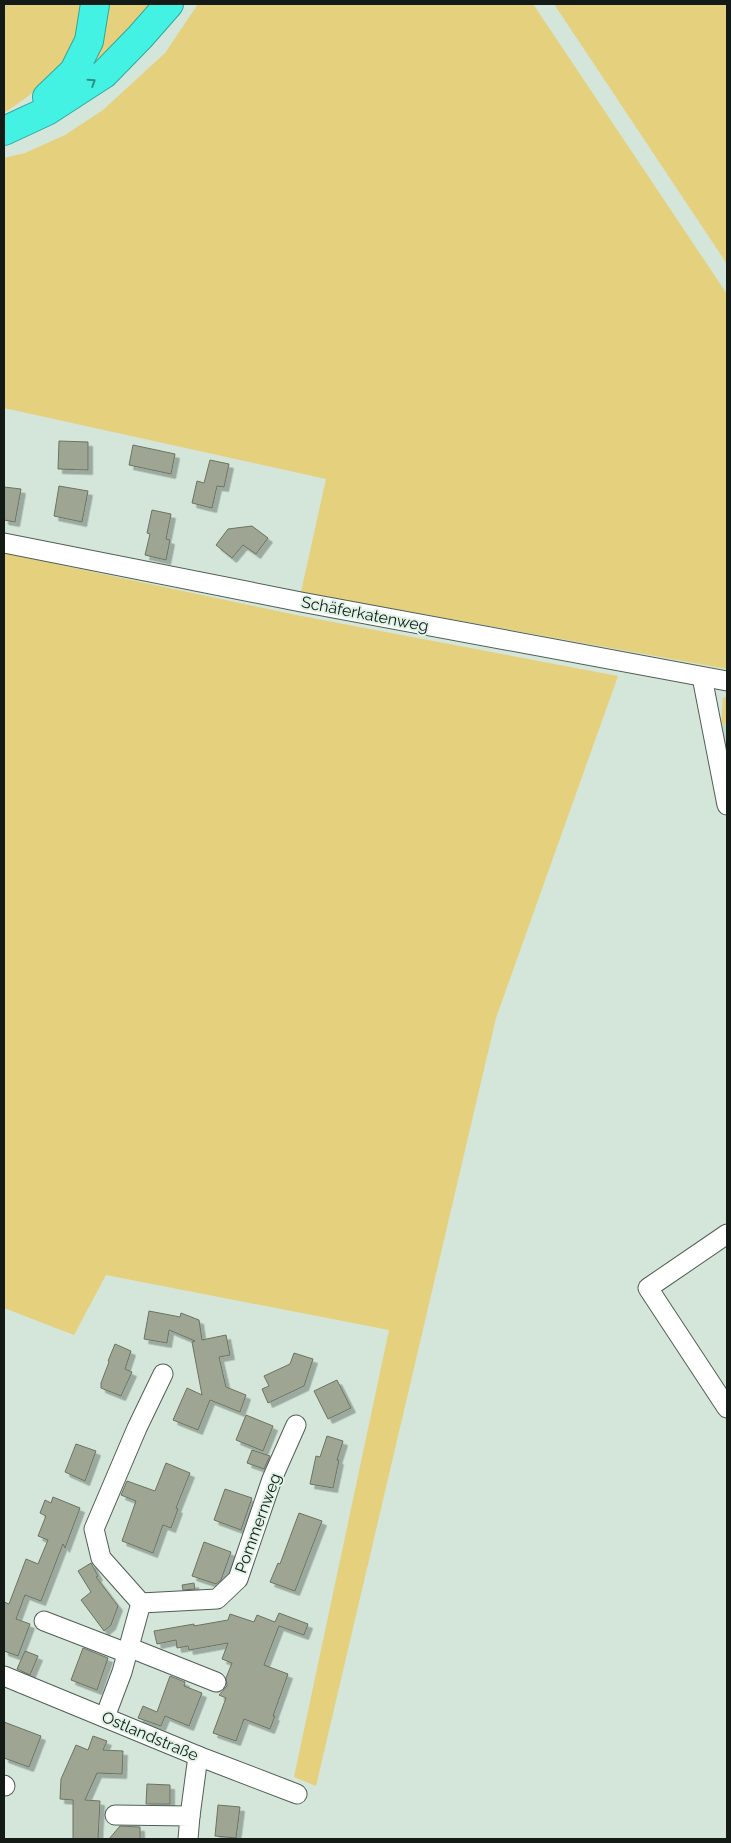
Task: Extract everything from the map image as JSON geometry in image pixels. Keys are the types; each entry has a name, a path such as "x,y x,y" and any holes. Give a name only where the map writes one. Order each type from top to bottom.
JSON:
{"highway":[{"path":"4,124 33,107 53,92 74,71 89,40 95,4"},
{"path":"4,132 47,111 104,74 169,4"}],"street":[{"name":"Schäferkatenweg","path":"4,543 311,604 727,681"},
{"path":"702,676 727,805"},
{"path":"727,1234 648,1288 727,1408"},
{"path":"105,1717 122,1672 140,1603 101,1558 94,1529 137,1428 163,1374"},
{"name":"Pommernweg","path":"140,1603 217,1599 238,1579 272,1479 296,1425"},
{"path":"44,1621 216,1682"},
{"name":"Ostlandstraße","path":"4,1676 296,1794"},
{"path":"188,1839 198,1756"},
{"path":"115,1816 190,1816"}],"shaded area":[{"path":"4,4 82,4 80,23 74,40 58,68 33,92 4,113"},
{"path":"105,4 160,4 101,72 90,66"},
{"path":"198,4 533,4 727,294 727,669 301,592 326,479 4,408 4,158 25,153 65,135 103,110 165,53"},
{"path":"554,4 727,4 727,264"},
{"path":"4,553 296,615 618,676 496,1018 316,1786 294,1777 389,1330 106,1275 74,1335 4,1308"},
{"path":"727,696 727,723 721,724 723,698"},
{"path":"727,723 727,754 721,724"}],"building":[{"path":"59,441 88,442 88,470 58,469"},
{"path":"133,445 175,454 171,474 129,465"},
{"path":"210,460 229,464 224,487 217,486 212,508 192,503 197,481 204,483"},
{"path":"59,486 88,491 82,522 54,516"},
{"path":"4,487 21,489 15,522 4,520"},
{"path":"152,510 171,514 166,539 170,540 166,560 145,555 150,534 147,533"},
{"path":"252,526 268,538 256,554 243,545 232,558 216,545 228,529"},
{"path":"149,1311 180,1317 181,1313 199,1320 202,1340 226,1335 230,1355 219,1357 226,1387 246,1395 240,1412 210,1400 198,1430 173,1420 187,1388 202,1395 192,1342 195,1341 169,1330 167,1343 144,1339"},
{"path":"115,1344 131,1351 125,1369 132,1372 121,1396 101,1388 108,1361"},
{"path":"294,1353 313,1359 304,1386 268,1403 262,1389 269,1386 264,1376 290,1364"},
{"path":"337,1380 351,1408 328,1419 314,1391"},
{"path":"246,1415 273,1426 263,1451 236,1440"},
{"path":"327,1436 343,1441 337,1460 339,1460 333,1488 310,1484 316,1456 320,1457"},
{"path":"76,1444 96,1451 85,1481 65,1472"},
{"path":"252,1450 270,1456 264,1469 247,1463"},
{"path":"166,1463 190,1473 176,1508 178,1509 171,1528 163,1525 153,1553 122,1541 136,1501 121,1495 127,1481 155,1491"},
{"path":"225,1489 252,1498 241,1530 214,1520"},
{"path":"53,1497 80,1508 65,1548 63,1544 41,1601 25,1595 16,1619 30,1624 18,1656 4,1651 4,1602 9,1604 26,1559 38,1564 48,1540 38,1536 46,1516 40,1513 45,1500 51,1503"},
{"path":"299,1513 322,1521 295,1591 270,1582 278,1563 280,1564"},
{"path":"204,1542 231,1552 221,1580 216,1584 192,1576"},
{"path":"91,1563 98,1576 96,1577 118,1606 111,1625 104,1631 81,1600 91,1592 78,1571"},
{"path":"194,1583 195,1589 183,1590 182,1585"},
{"path":"279,1613 308,1624 304,1635 279,1626 264,1665 288,1674 270,1729 244,1719 236,1741 213,1733 226,1698 219,1695 227,1686 226,1678 232,1663 222,1659 228,1643 189,1650 188,1646 177,1648 176,1640 157,1644 154,1631 228,1620 230,1614 254,1622 257,1615 275,1622"},
{"path":"83,1648 108,1658 97,1690 71,1680"},
{"path":"25,1651 38,1656 30,1675 17,1669"},
{"path":"170,1676 185,1682 184,1686 202,1693 189,1726 165,1716 161,1726 138,1718 143,1706 157,1712"},
{"path":"4,1722 41,1736 29,1767 4,1758"},
{"path":"93,1736 107,1741 103,1750 123,1751 122,1774 97,1773 85,1800 100,1801 98,1839 73,1839 73,1800 60,1799 61,1779 76,1745 88,1750"},
{"path":"147,1784 170,1785 170,1804 146,1804"},
{"path":"218,1805 240,1807 236,1838 215,1836"},
{"path":"120,1826 140,1827 140,1839 109,1839"}]}
